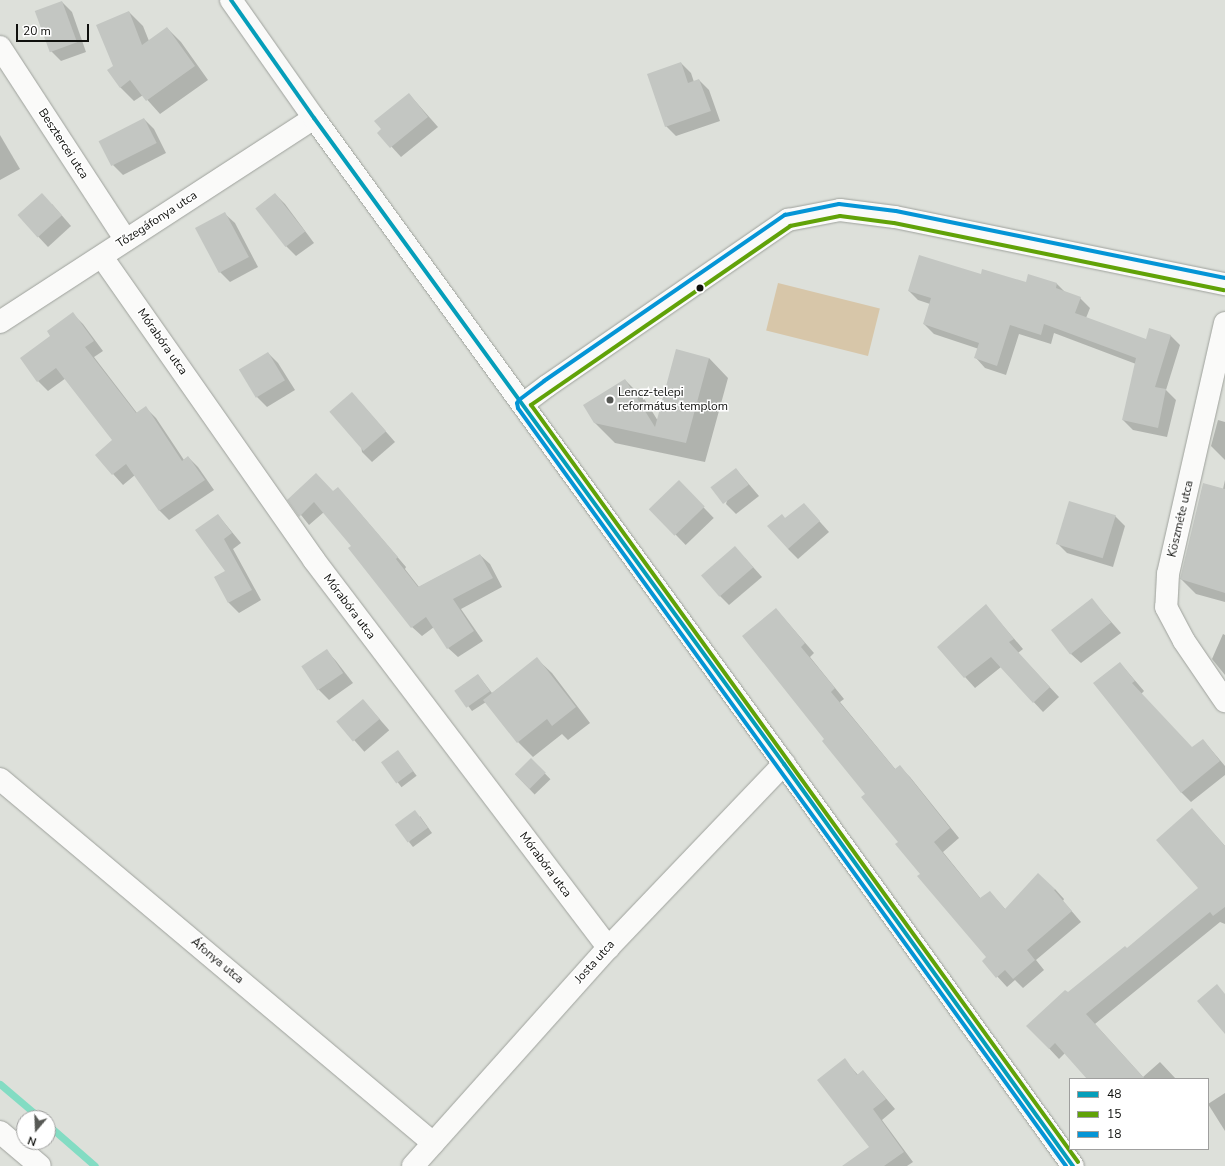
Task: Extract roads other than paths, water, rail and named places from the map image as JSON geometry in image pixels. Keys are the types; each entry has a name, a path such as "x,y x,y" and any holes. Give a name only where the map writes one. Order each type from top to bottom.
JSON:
{"street":[{"path":"231,0 314,118 784,764 1073,1166"},
{"name":"Besztercei utca","path":"0,47 126,240"},
{"name":"Tőzegáfonya utca","path":"0,322 314,118"},
{"path":"523,404 546,386 788,220 840,210 895,216 1225,284"},
{"name":"Mórabóra utca","path":"102,257 314,560 608,948"},
{"name":"Köszméte utca","path":"1225,323 1168,574 1166,607 1184,641 1225,701"},
{"name":"Josta utca","path":"413,1166 608,948 784,764"},
{"name":"Áfonya utca","path":"0,779 433,1143"},
{"path":"0,1132 40,1166"}],"waterway":[{"path":"0,1084 31,1110"},
{"path":"56,1132 95,1166"}],"place":[{"name":"Lencz-telepi református templom","path":"610,400"}]}
